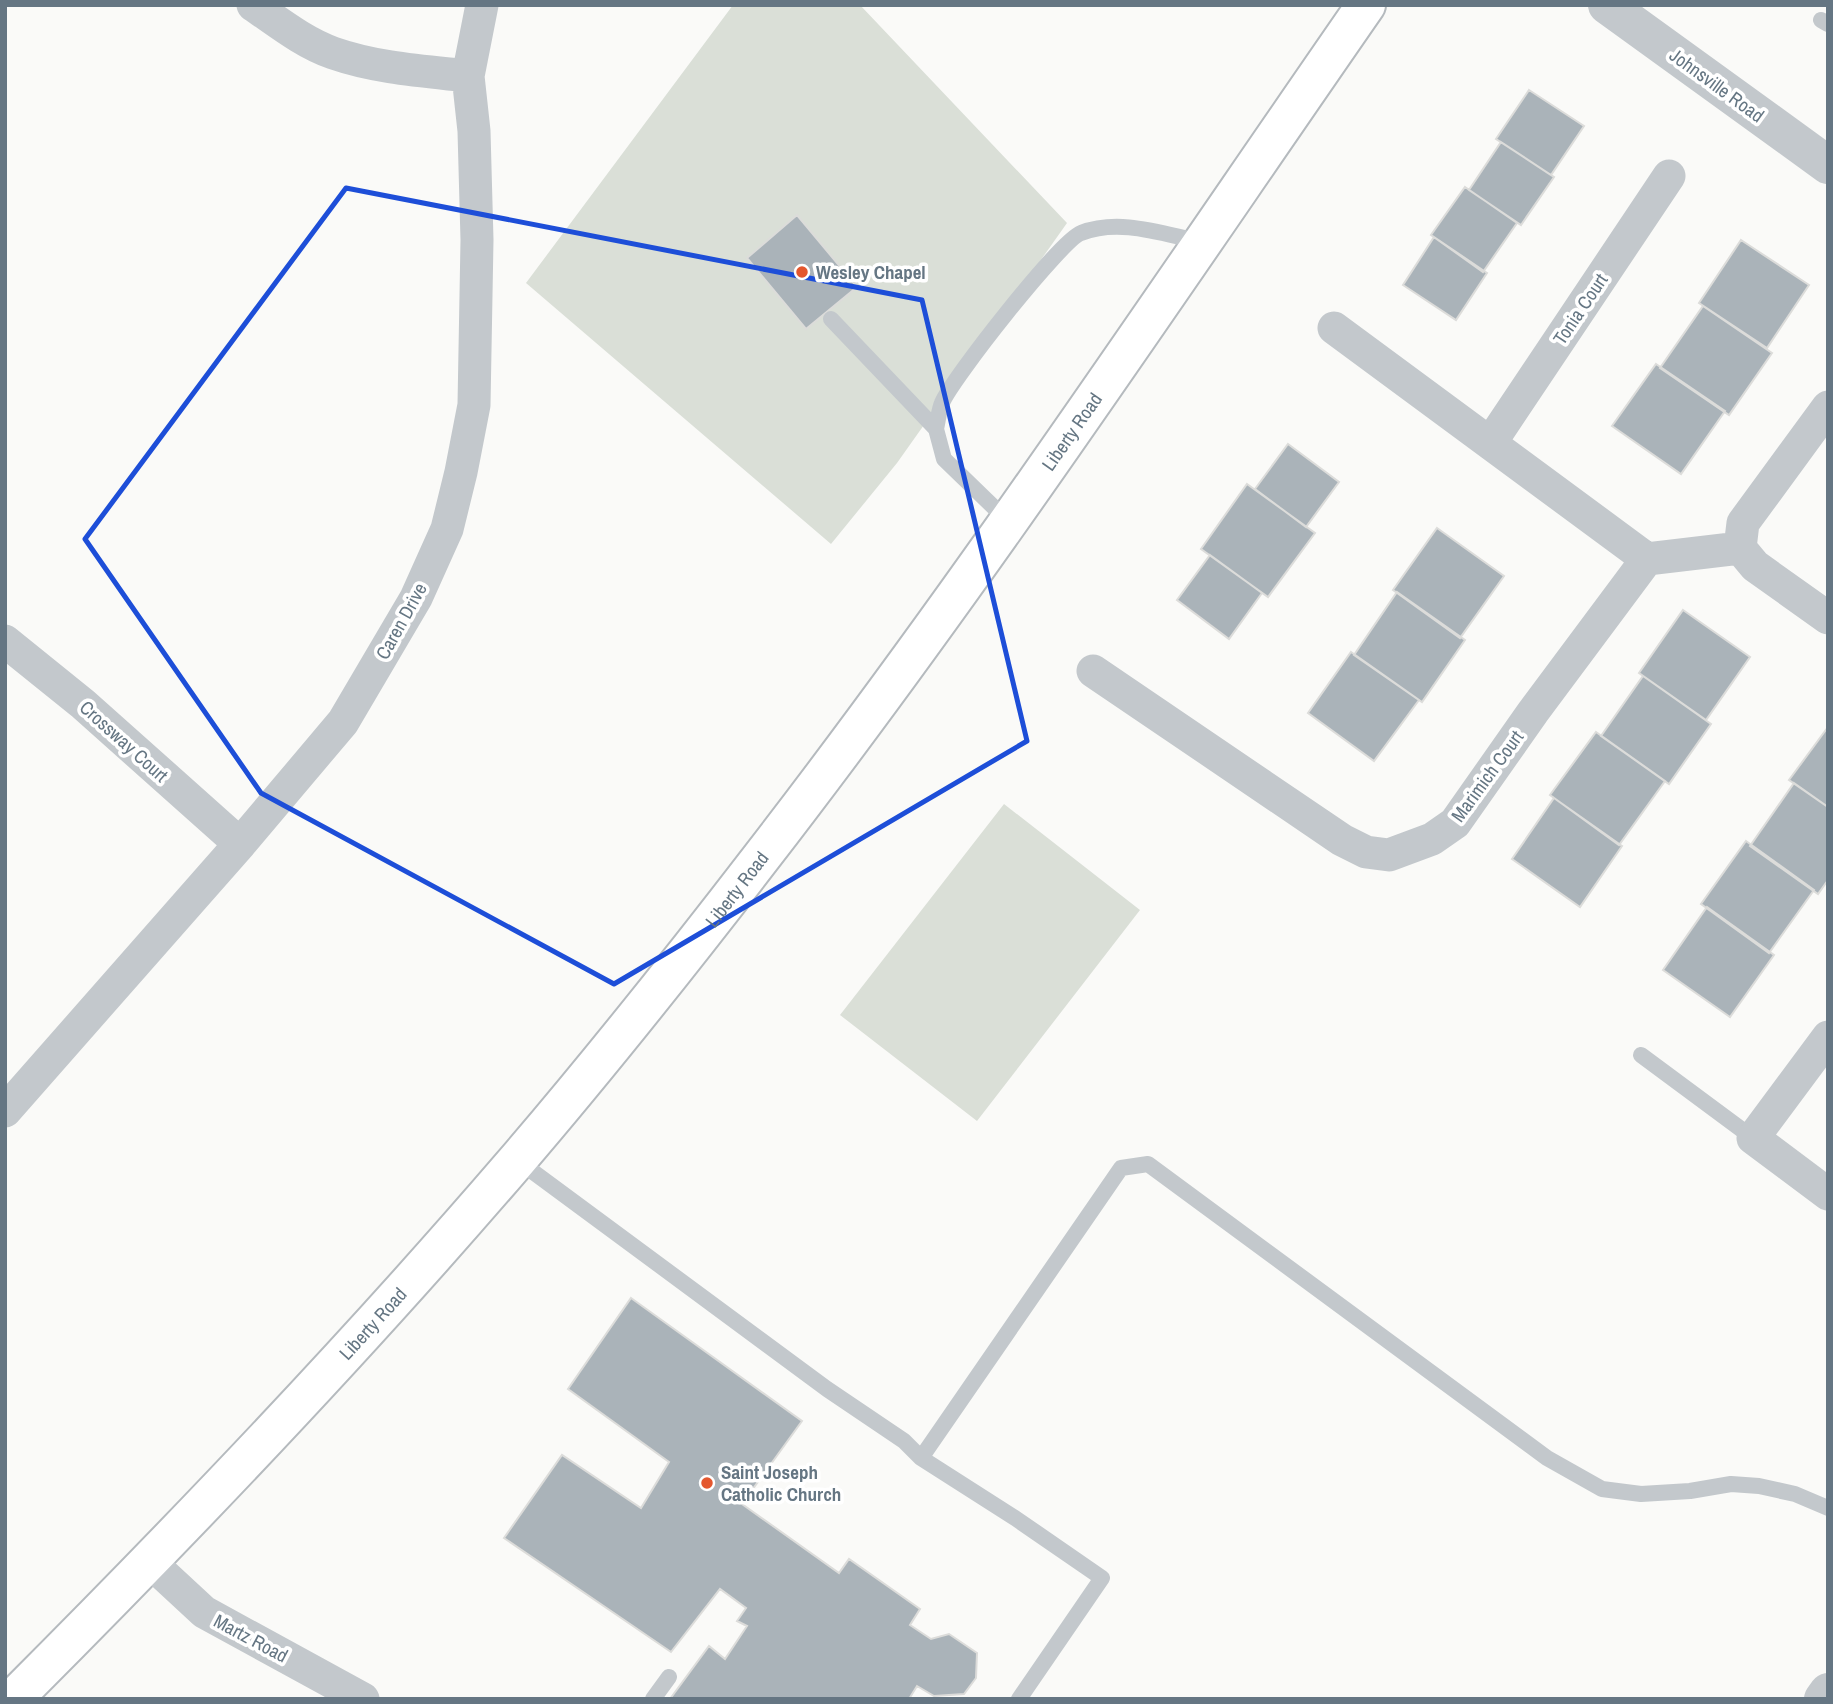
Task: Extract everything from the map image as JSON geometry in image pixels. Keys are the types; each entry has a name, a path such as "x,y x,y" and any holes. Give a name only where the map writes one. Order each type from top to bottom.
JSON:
{"main road":[{"name":"Liberty Road","path":"13,1699 150,1562 327,1374 517,1160 768,848 865,720 1008,521 1366,5"}],"street":[{"path":"253,5 293,32 331,52 396,69 468,76"},
{"name":"Caren Drive","path":"5,1111 240,844 342,722 416,598 447,529 474,405 477,240 474,131 468,76 482,5"},
{"name":"Johnsville Road","path":"1606,5 1828,165"},
{"name":"Tonia Court","path":"1491,442 1669,176"},
{"path":"1334,328 1647,559 1740,548"},
{"path":"1828,407 1742,523 1740,548 1755,566 1828,618"},
{"name":"Marimich Court","path":"1093,671 1342,841 1366,852 1388,855 1432,839 1455,823 1533,712 1647,559"},
{"name":"Crossway Court","path":"5,640 83,704 240,844"},
{"path":"1828,1037 1753,1138 1828,1194"},
{"name":"Martz Road","path":"150,1562 204,1612 363,1699"},
{"path":"1823,1699 1828,1692"}],"lane":[{"path":"1008,521 944,459 936,429 942,402 1046,264 1077,234 1095,228 1121,225 1202,242"},
{"path":"831,319 936,429"},
{"path":"1641,1055 1753,1138"},
{"path":"517,1160 827,1389 904,1441 921,1458 1102,1578 1019,1699"},
{"path":"921,1458 1121,1168 1149,1164 1547,1458 1602,1489 1641,1494 1731,1484 1759,1486 1795,1494 1828,1508"},
{"path":"653,1699 668,1677"}],"highlighted area":[{"path":"346,188 922,300 1027,741 614,984 261,793 85,539"}],"shaded area":[{"path":"733,5 860,5 1067,223 897,463 831,544 526,283"},
{"path":"1004,804 1140,910 977,1121 840,1015"}],"building":[{"path":"1529,90 1584,126 1551,175 1496,139"},
{"path":"1501,142 1554,177 1521,225 1469,190"},
{"path":"1465,187 1517,223 1483,272 1431,235"},
{"name":"Wesley Chapel","path":"797,215 857,287 806,329 747,258"},
{"path":"1434,237 1487,273 1456,320 1403,285"},
{"path":"1741,240 1809,285 1767,348 1699,303"},
{"path":"1703,306 1772,353 1729,415 1660,368"},
{"path":"1656,364 1725,411 1681,474 1612,426"},
{"path":"1288,444 1339,482 1306,527 1255,489"},
{"path":"1247,484 1315,533 1268,597 1201,549"},
{"path":"1437,528 1504,576 1460,638 1393,590"},
{"path":"1210,555 1262,593 1229,639 1177,600"},
{"path":"1397,592 1465,640 1422,702 1354,655"},
{"path":"1683,610 1750,657 1706,720 1639,673"},
{"path":"1351,652 1419,700 1374,761 1308,713"},
{"path":"1643,676 1711,724 1669,784 1601,736"},
{"path":"1828,727 1828,807 1789,780"},
{"path":"1596,732 1665,781 1619,845 1550,795"},
{"path":"1794,783 1828,807 1828,880 1818,894 1750,846"},
{"path":"1554,798 1622,846 1580,907 1512,859"},
{"path":"1746,841 1814,890 1769,953 1701,904"},
{"path":"1707,907 1774,955 1730,1017 1663,970"},
{"name":"Saint Joseph Catholic Church","path":"631,1298 802,1421 742,1504 839,1573 849,1559 920,1609 910,1625 931,1639 949,1634 977,1653 976,1678 964,1694 934,1696 917,1686 909,1699 670,1699 709,1646 725,1659 747,1626 737,1621 746,1608 720,1589 671,1652 504,1538 562,1455 641,1508 669,1462 568,1389"}],"place":[{"name":"Wesley Chapel","path":"802,272"},
{"name":"Saint Joseph Catholic Church","path":"707,1483"}]}
